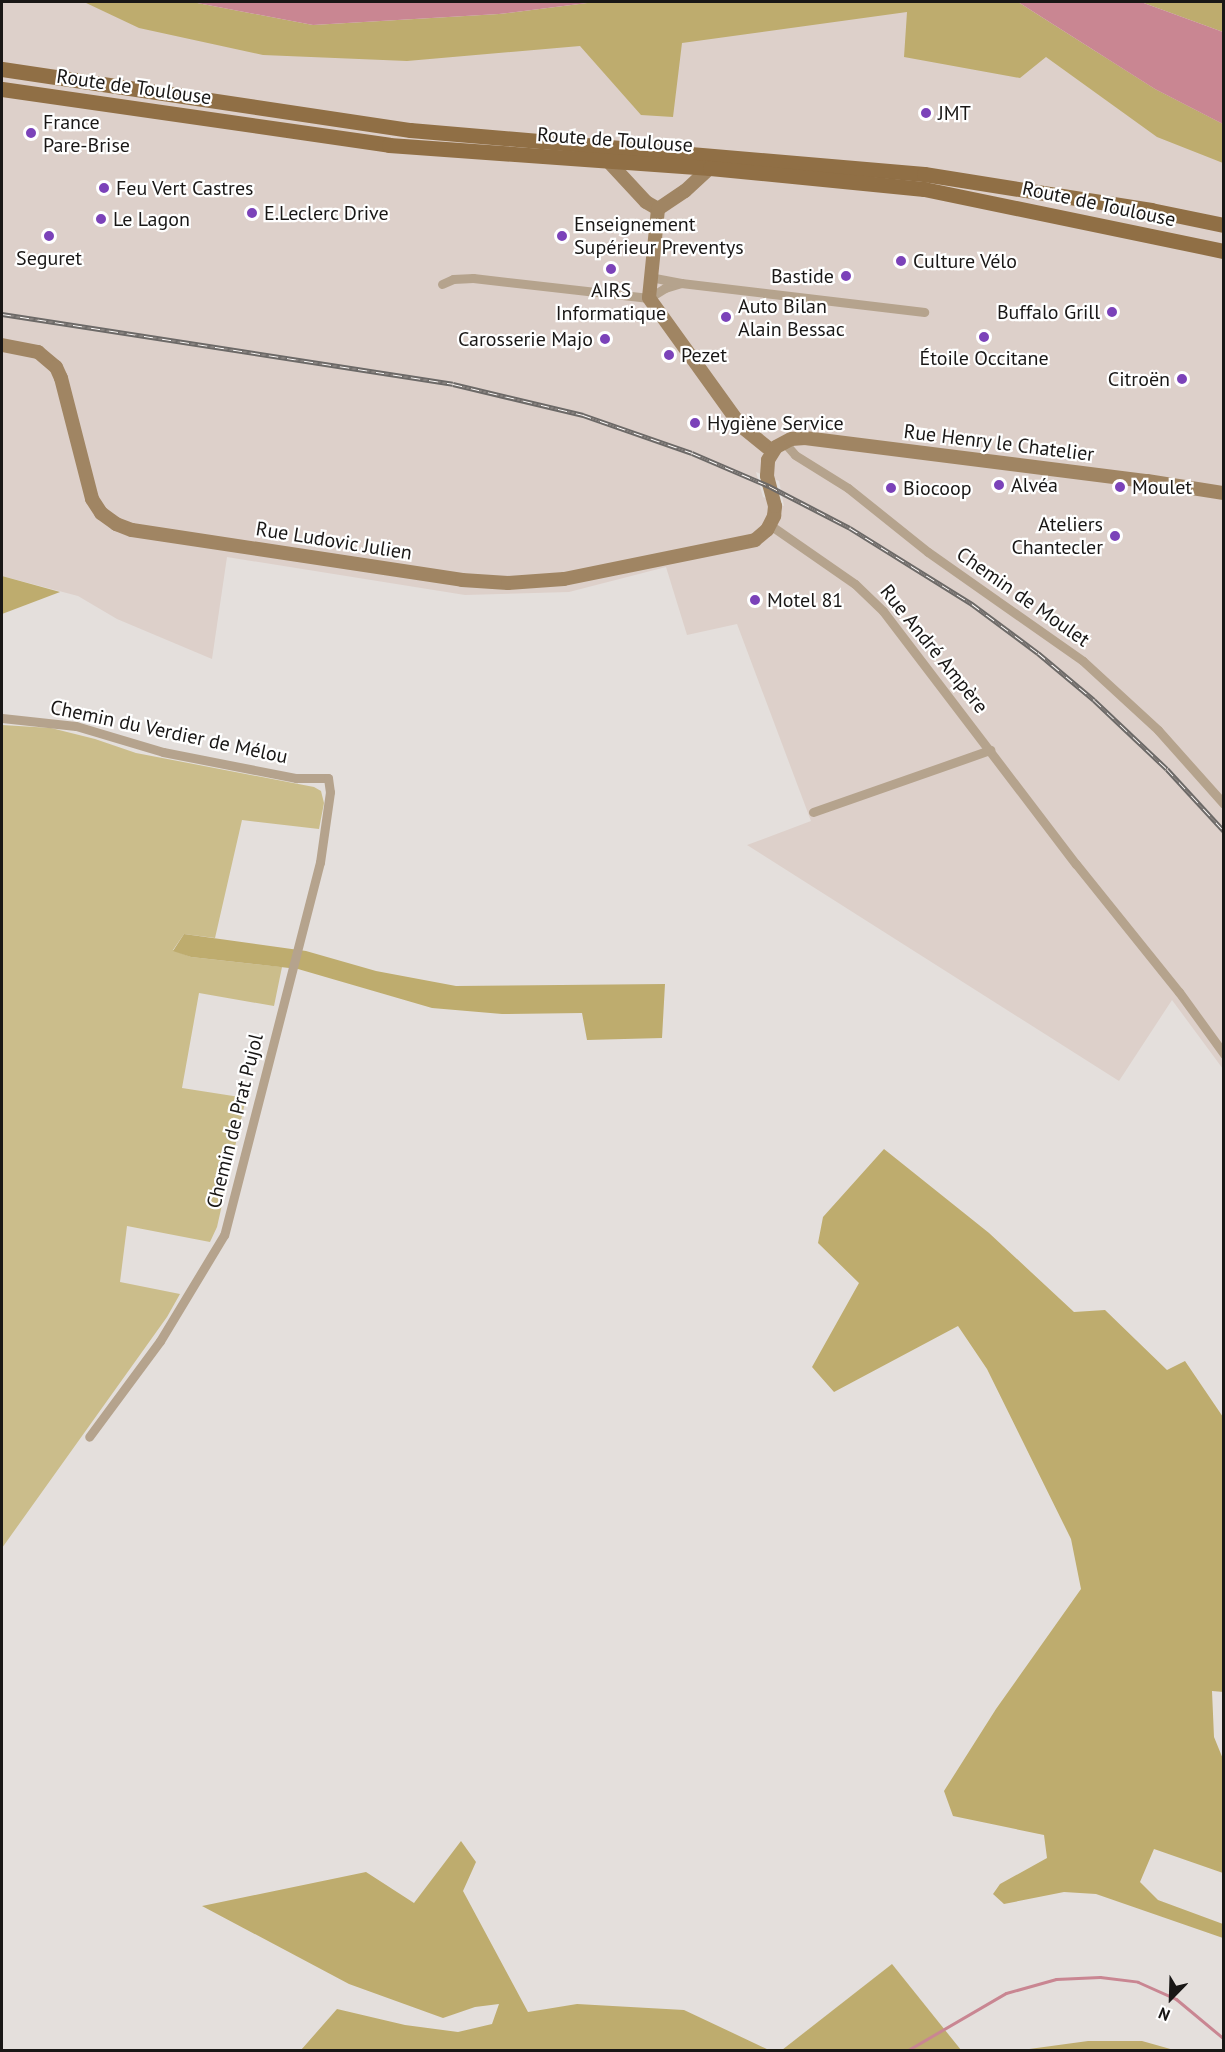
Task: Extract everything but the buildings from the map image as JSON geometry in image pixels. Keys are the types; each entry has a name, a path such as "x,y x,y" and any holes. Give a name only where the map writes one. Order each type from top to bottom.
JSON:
{"main road":[{"name":"Route de Toulouse","path":"2,69 410,130 924,174 1151,210 1224,225"},
{"name":"Route de Toulouse","path":"2,89 389,145 710,168 924,189 1224,250"},
{"path":"608,161 646,202 658,209"},
{"path":"658,209 677,197 710,168"},
{"path":"658,209 649,298 741,426 772,451"},
{"name":"Rue Ludovic Julien","path":"2,345 38,352 56,367 61,378 92,499 108,519 132,530 462,580 508,583 564,579 748,542 760,537 770,525"},
{"name":"Rue Henry le Chatelier","path":"783,441 805,438 1179,485 1224,493"},
{"path":"770,525 775,506 766,471 772,451 783,441"}],"street":[{"path":"651,277 681,283 924,312"},
{"path":"442,284 453,279 473,278 649,298 665,288 681,283"},
{"name":"Chemin de Moulet","path":"783,441 795,455 856,494 928,552 1083,661 1158,730 1224,804"},
{"name":"Rue André Ampère","path":"770,525 871,598 895,625 1076,864 1179,992 1224,1054"},
{"name":"Chemin du Verdier de Mélou","path":"2,718 76,726 163,752 285,776 328,778"},
{"path":"813,812 990,750"},
{"name":"Chemin de Prat Pujol","path":"89,1437 173,1322 224,1235 320,862 330,808 328,778"}],"shaded area":[{"path":"2,2 151,2 317,46 994,2 1223,115 1223,1069 1172,1000 1119,1081 747,845 811,821 737,624 687,635 666,567 569,592 465,595 227,557 212,659 117,619 78,596 2,576","holes":["756,472 779,481 784,506 763,497"]},
{"path":"84,2 192,2 313,25 499,14 595,2 1018,2 1155,89 1223,124 1223,163 1157,137 1046,57 1020,78 904,57 907,12 682,43 673,117 641,115 580,46 407,61 263,55 139,28"},
{"path":"192,2 595,2 499,14 313,25"},
{"path":"1018,2 1141,2 1223,32 1223,124 1155,89"},
{"path":"1141,2 1223,2 1223,32"},
{"path":"2,576 60,592 2,614"},
{"path":"2,725 51,728 95,739 136,753 314,787 321,791 324,803 319,829 242,820 215,938 184,934 173,950 191,957 282,967 274,1006 199,993 182,1088 246,1098 217,1227 210,1242 127,1226 120,1282 180,1294 167,1317 2,1548"},
{"path":"184,934 306,951 376,971 456,986 665,984 662,1038 587,1040 582,1013 502,1014 432,1008 298,969 191,957 173,951"},
{"path":"884,1149 989,1233 1074,1312 1105,1310 1167,1370 1185,1361 1223,1417 1224,1692 1212,1691 1214,1737 1223,1759 1223,1873 1154,1849 1140,1882 1158,1900 1223,1924 1223,1938 1096,1894 1064,1892 1004,1904 993,1894 1000,1884 1047,1858 1044,1835 953,1816 944,1791 996,1709 1081,1589 1071,1539 987,1369 958,1326 834,1392 812,1367 859,1283 818,1243 823,1217"},
{"path":"461,1841 476,1862 463,1891 528,2012 577,2004 684,2010 769,2050 301,2050 337,2009 405,2025 458,2032 492,2024 499,2004 475,2007 443,2018 349,1984 202,1906 366,1872 414,1903"},
{"path":"892,1964 961,2050 782,2050"},
{"path":"1088,2041 1142,2041 1174,2050 1022,2050"}],"waterway":[{"path":"908,2050 1006,1993 1056,1979 1100,1977 1138,1982 1176,1999 1224,2039"}],"railway":[{"path":"2,314 453,384 583,415 692,453 769,486 850,528 972,604 1038,653 1094,700 1167,769 1224,831"}],"place":[{"name":"JMT","path":"926,113"},
{"name":"France Pare-Brise","path":"31,133"},
{"name":"Feu Vert Castres","path":"104,188"},
{"name":"E.Leclerc Drive","path":"252,213"},
{"name":"Le Lagon","path":"101,219"},
{"name":"Seguret","path":"49,236"},
{"name":"Enseignement Supérieur Preventys","path":"562,236"},
{"name":"Culture Vélo","path":"901,261"},
{"name":"AIRS Informatique","path":"611,269"},
{"name":"Bastide","path":"846,276"},
{"name":"Buffalo Grill","path":"1112,312"},
{"name":"Auto Bilan Alain Bessac","path":"726,317"},
{"name":"Étoile Occitane","path":"984,337"},
{"name":"Carosserie Majo","path":"605,339"},
{"name":"Pezet","path":"669,355"},
{"name":"Citroën","path":"1182,379"},
{"name":"Hygiène Service","path":"695,423"},
{"name":"Alvéa","path":"999,485"},
{"name":"Moulet","path":"1120,487"},
{"name":"Biocoop","path":"891,488"},
{"name":"Ateliers Chantecler","path":"1115,536"},
{"name":"Motel 81","path":"755,600"}]}
